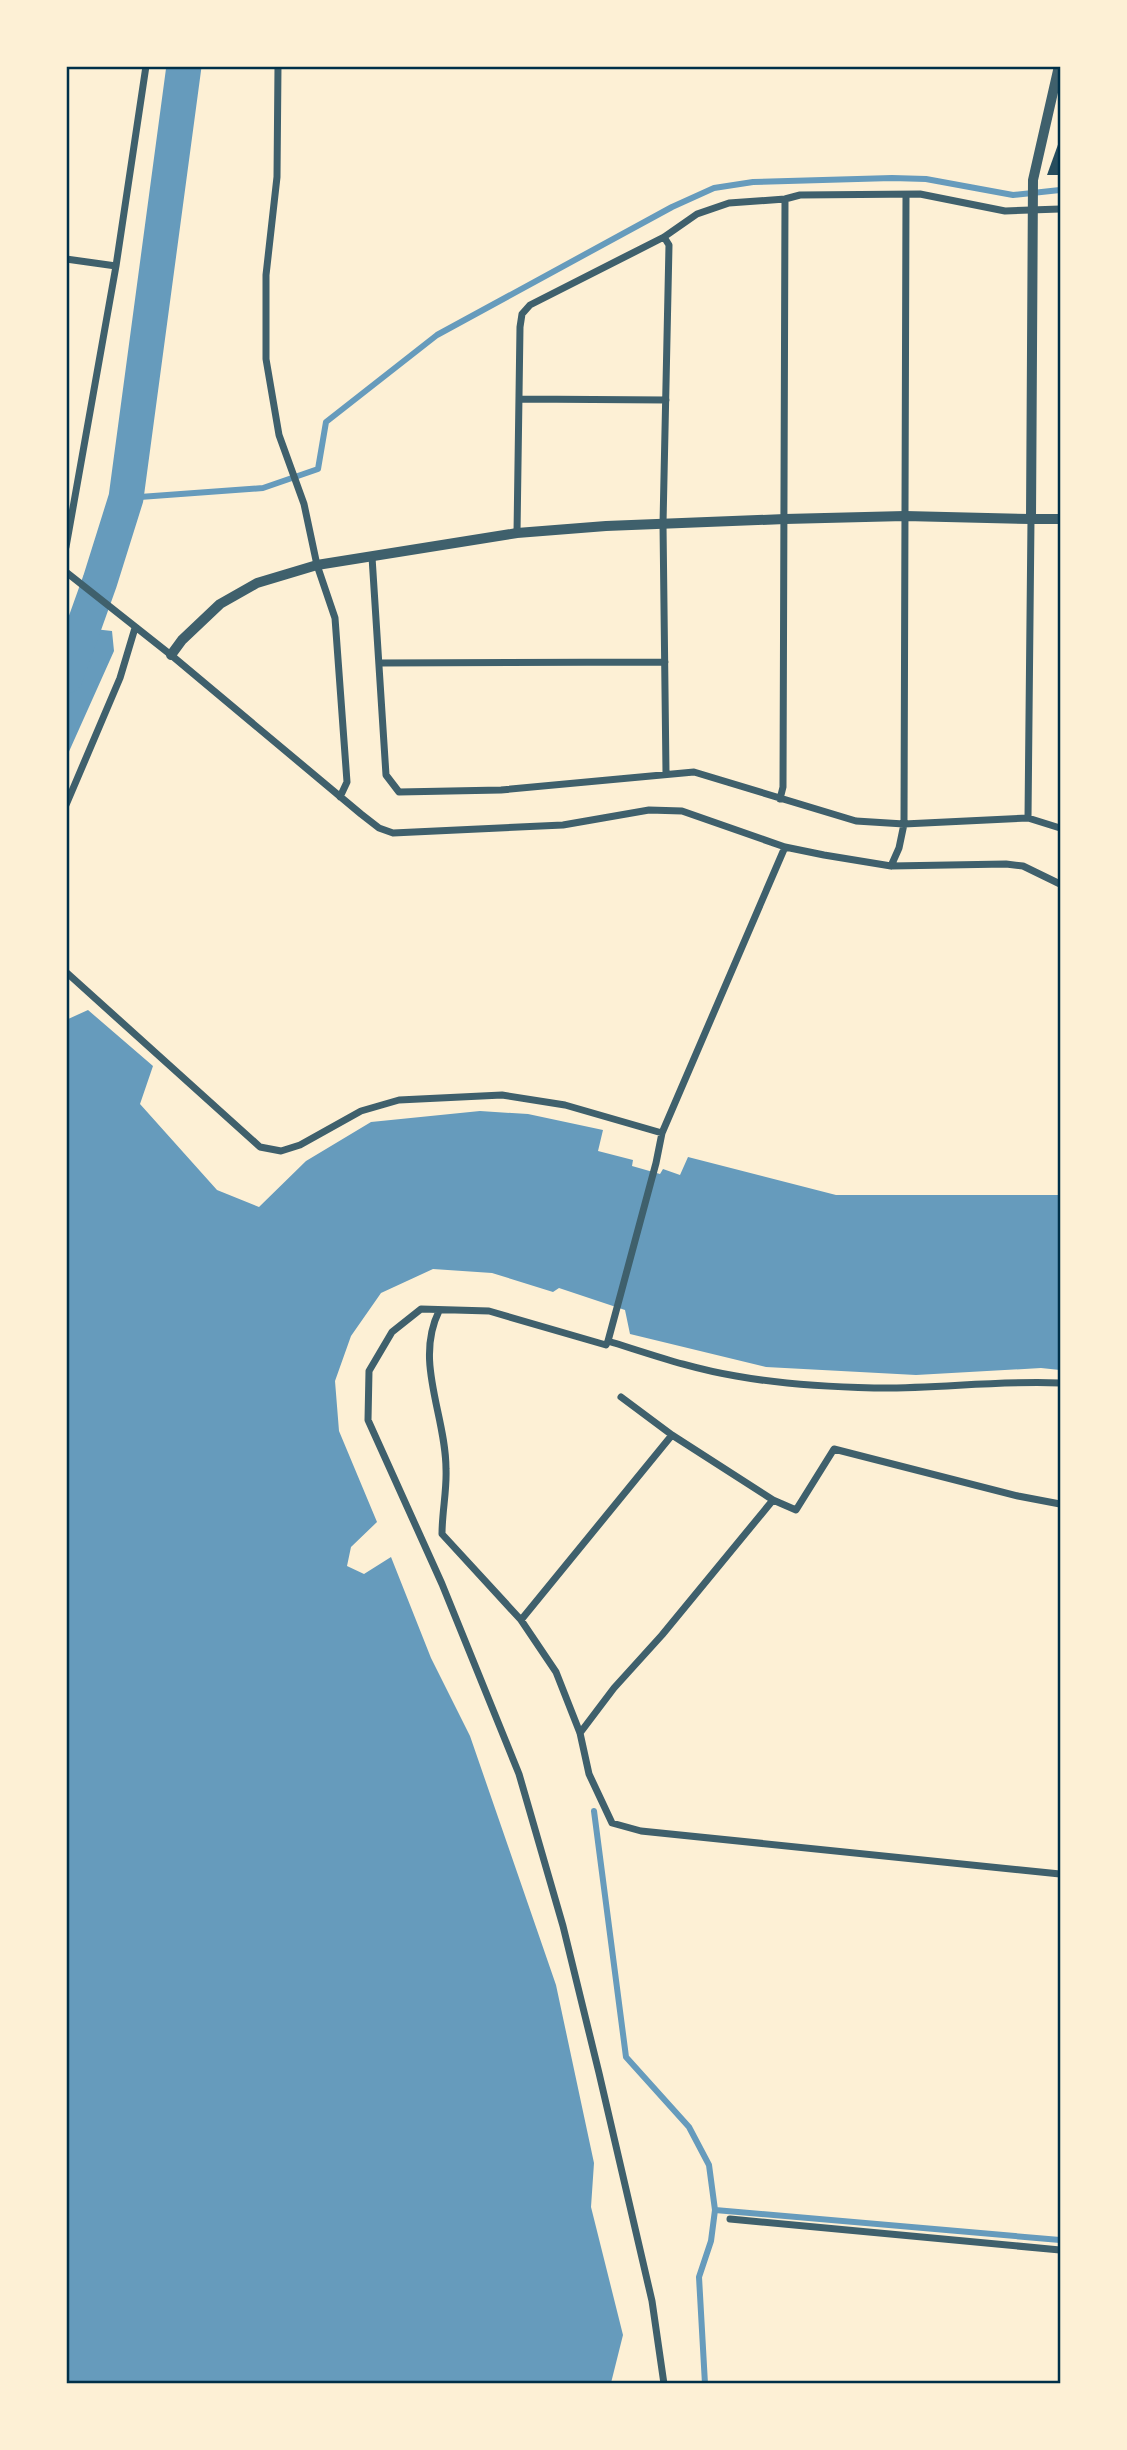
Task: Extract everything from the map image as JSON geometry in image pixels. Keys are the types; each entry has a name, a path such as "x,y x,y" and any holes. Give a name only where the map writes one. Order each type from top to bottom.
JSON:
{"street":[{"path":"66,547 116,266 146,66"},
{"path":"278,66 277,177 265,275 266,359 279,435 304,504 317,565 335,618 346,782 340,797"},
{"path":"1028,818 1033,180 1059,66"},
{"path":"517,533 520,327 522,314 530,305 664,237 697,214 729,203 785,199 800,195 920,194 1004,211 1033,205 1060,209"},
{"path":"891,866 899,848 904,824 906,195"},
{"path":"779,799 783,787 785,199"},
{"path":"664,237 669,244 663,524 666,773"},
{"path":"66,258 116,266"},
{"path":"520,399 666,400"},
{"path":"171,655 182,640 220,604 257,583 317,565 517,533 606,526 785,519 905,516 1060,519"},
{"path":"372,557 386,775 399,792 501,790 694,772 856,821 904,824 1028,818 1060,828"},
{"path":"70,575 171,655 340,797 379,828 393,833 563,825 649,810 682,811 785,847 891,866 1023,866 1060,884"},
{"path":"66,805 120,678 135,628"},
{"path":"380,663 665,662"},
{"path":"664,2384 652,2301 596,2060 563,1926 519,1774 442,1584 368,1420 369,1371 392,1332 421,1309 489,1311 606,1345 662,1133 785,847"},
{"path":"66,972 260,1147 281,1151 300,1145 361,1111 399,1100 502,1095 565,1105 662,1133"},
{"path":"439,1311 431,1328 428,1354 446,1468 442,1534 521,1620 556,1672 580,1733 589,1774 612,1823 641,1830 1060,1874"},
{"path":"608,1341 671,1361 736,1376 800,1383 873,1388 949,1387 1031,1381 1060,1383"},
{"path":"621,1397 672,1435 773,1500 796,1510 834,1449 1018,1496 1060,1504"},
{"path":"521,1620 672,1435"},
{"path":"580,1733 614,1688 662,1635 773,1500"},
{"path":"730,2219 1060,2250"}],"water":[{"path":"67,626 112,631 114,651 67,756"},
{"path":"88,1010 153,1066 140,1104 217,1190 259,1207 306,1161 371,1122 480,1111 528,1114 603,1130 598,1151 633,1160 632,1166 660,1174 663,1169 680,1175 688,1157 836,1195 1060,1195 1060,1370 1041,1368 916,1375 766,1367 630,1334 625,1310 559,1288 553,1292 492,1273 433,1269 381,1293 351,1336 335,1381 339,1431 377,1522 351,1547 347,1566 364,1574 391,1557 431,1658 470,1736 556,1985 594,2163 591,2207 623,2335 611,2383 67,2383 66,1020"}],"building":[{"path":"1060,139 1060,175 1047,175"}],"waterway":[{"path":"66,676 126,498 184,66"},
{"path":"126,498 263,488 318,469 326,422 437,335 672,207 714,188 753,182 892,178 926,179 1013,195 1060,190"},
{"path":"594,1811 626,2057 689,2127 709,2165 715,2210 711,2241 699,2277 705,2384"},
{"path":"715,2210 1060,2240"}]}
